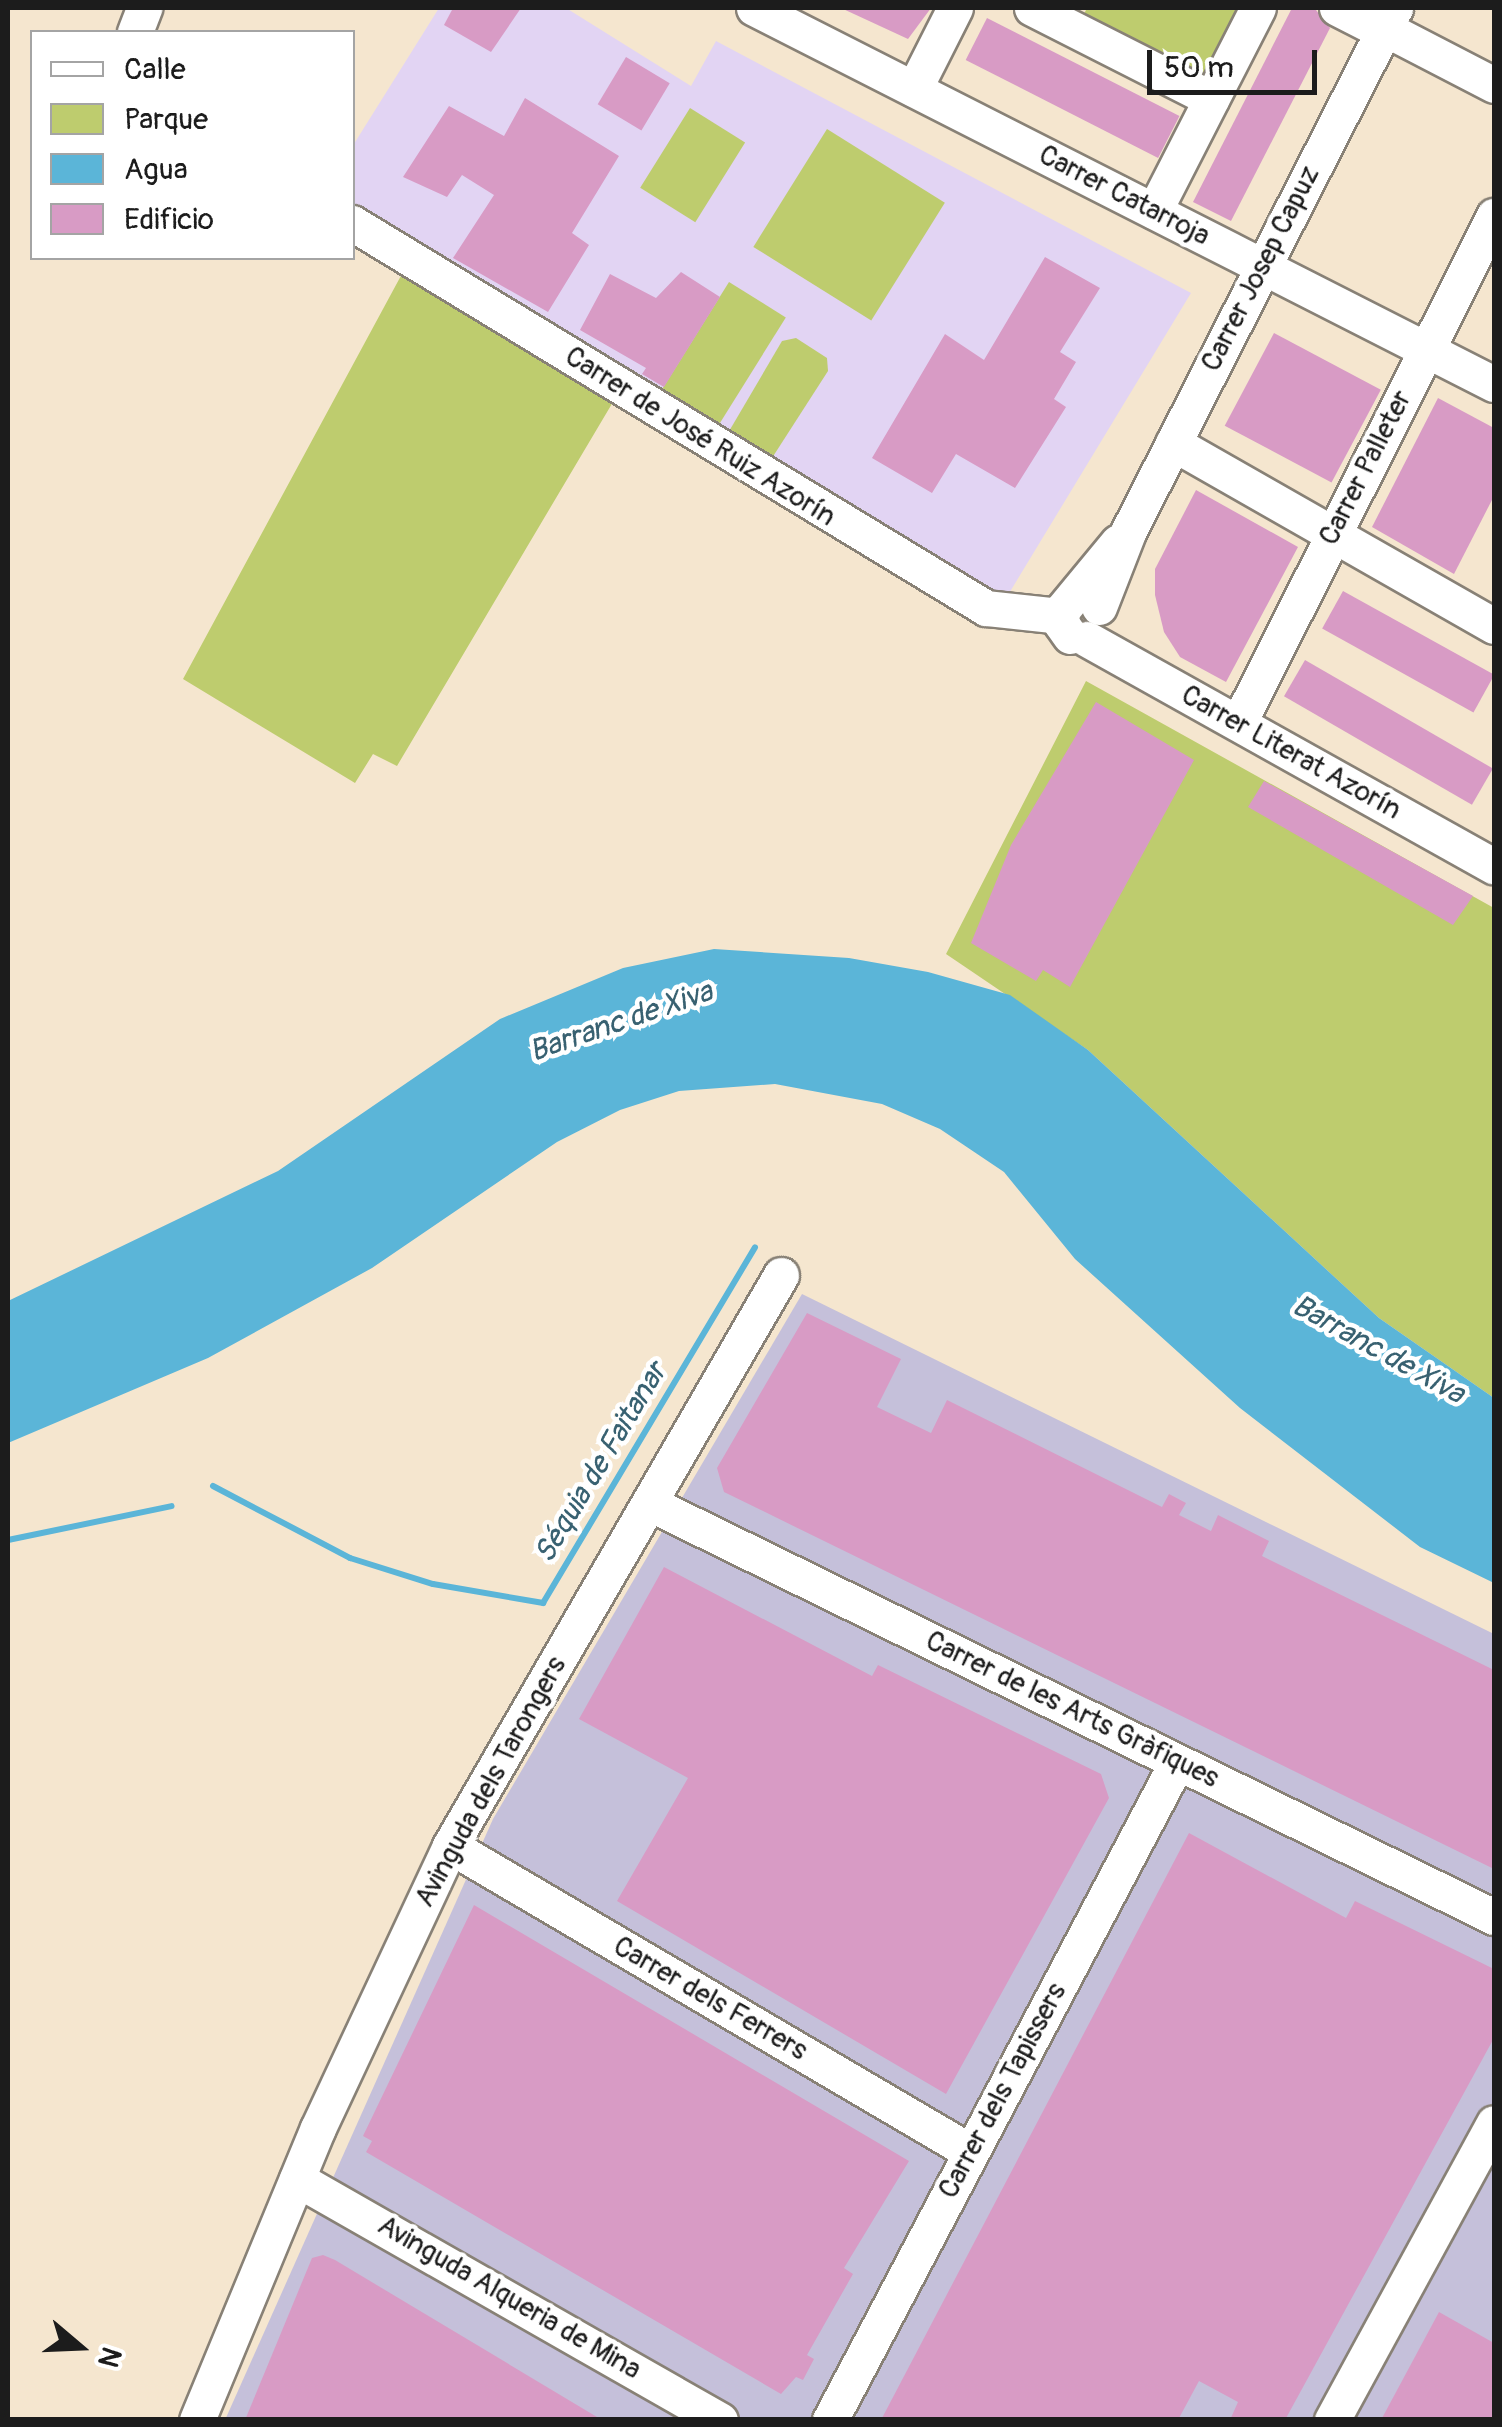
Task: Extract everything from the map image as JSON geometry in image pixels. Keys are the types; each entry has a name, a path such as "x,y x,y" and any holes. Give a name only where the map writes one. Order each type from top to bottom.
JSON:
{"street":[{"name":"Carrer Catarroja","path":"754,8 1494,384"},
{"path":"914,89 955,8"},
{"path":"1032,8 1076,17 1211,99"},
{"path":"1154,211 1258,8"},
{"path":"1370,17 1494,84"},
{"name":"Carrer Josep Capuz","path":"1078,617 1128,530 1262,266 1370,17"},
{"name":"Carrer Palleter","path":"1239,722 1494,216"},
{"name":"Carrer de José Ruiz Azorín","path":"355,225 986,608 1078,617"},
{"path":"1173,444 1494,626"},
{"name":"Carrer Literat Azorín","path":"1078,617 1239,722 1494,866"},
{"name":"Avinguda dels Tarongers","path":"197,2420 297,2179 450,1846 780,1275"},
{"name":"Carrer de les Arts Gràfiques","path":"649,1503 1494,1917"},
{"name":"Carrer dels Tapissers","path":"830,2420 1177,1762"},
{"name":"Carrer dels Ferrers","path":"450,1846 971,2152"},
{"path":"1332,2420 1494,2123"},
{"name":"Avinguda Alqueria de Mina","path":"297,2179 720,2420"}],"shaded area":[{"path":"439,8 566,8 691,86 716,41 1191,293 1008,595 1000,597 783,463 775,471 355,211 355,142"},
{"path":"802,1294 1494,1634 1494,2419 225,2420 493,1819"}],"green space":[{"path":"1087,8 1252,8 1209,92 1078,26"},
{"path":"690,108 745,142 695,222 640,188"},
{"path":"827,129 945,203 871,321 753,247"},
{"path":"403,272 613,402 397,766 373,754 355,783 183,679"},
{"path":"729,282 786,318 716,429 659,394"},
{"path":"796,338 827,358 828,371 772,458 728,433 782,341"},
{"path":"1086,681 1494,908 1494,1398 1379,1318 1088,1050 946,954"}],"water":[{"name":"Barranc de Xiva","path":"714,949 849,958 928,972 1010,995 1088,1050 1379,1318 1494,1398 1494,1583 1420,1547 1240,1408 1075,1259 1004,1172 940,1129 882,1104 775,1084 679,1091 620,1110 557,1142 372,1268 208,1358 8,1443 8,1301 278,1171 500,1019 623,968"}],"building":[{"path":"453,8 521,8 491,52 444,25"},
{"path":"841,8 931,8 908,39"},
{"path":"1292,8 1316,10 1330,28 1231,221 1193,202"},
{"path":"987,18 1179,116 1158,158 966,60"},
{"path":"626,57 670,83 641,130 598,104"},
{"path":"525,98 619,156 572,233 589,245 548,312 453,258 494,195 462,175 447,197 403,177 449,106 504,136"},
{"path":"1045,257 1100,288 1060,352 1076,362 1054,399 1066,407 1015,488 956,454 932,493 872,458 945,334 984,360"},
{"path":"681,272 720,297 664,387 642,374 646,368 580,330 610,274 656,298"},
{"path":"1274,333 1381,390 1332,483 1225,426"},
{"path":"1438,398 1494,428 1494,496 1454,574 1372,527"},
{"path":"1196,490 1298,547 1226,682 1180,657 1164,632 1155,595 1155,569"},
{"path":"1343,591 1494,675 1473,712 1322,629"},
{"path":"1305,660 1493,768 1472,805 1284,696"},
{"path":"1096,702 1194,760 1070,987 1043,970 1036,981 971,943 1011,845"},
{"path":"1264,781 1473,896 1453,925 1248,807"},
{"path":"807,1313 901,1359 877,1407 931,1433 947,1400 1162,1507 1169,1494 1186,1503 1179,1515 1211,1531 1218,1515 1269,1541 1262,1556 1494,1670 1494,1869 724,1492 717,1468"},
{"path":"664,1567 872,1676 878,1665 1101,1774 1109,1798 946,2094 617,1901 688,1778 579,1719"},
{"path":"1189,1833 1346,1918 1355,1901 1494,1969 1494,2038 1285,2420 1230,2420 1238,2402 1199,2381 1178,2420 881,2420"},
{"path":"474,1905 909,2161 844,2268 853,2274 807,2355 814,2359 803,2380 796,2377 781,2394 366,2152 372,2141 363,2136"},
{"path":"323,2255 602,2420 245,2420 312,2258"},
{"path":"1439,2312 1494,2343 1494,2420 1381,2420"}],"waterway":[{"name":"Séquia de Faitanar","path":"213,1486 350,1558 433,1584 543,1603 755,1247"},
{"name":"Séquia de Faitanar","path":"8,1540 172,1506"}]}
